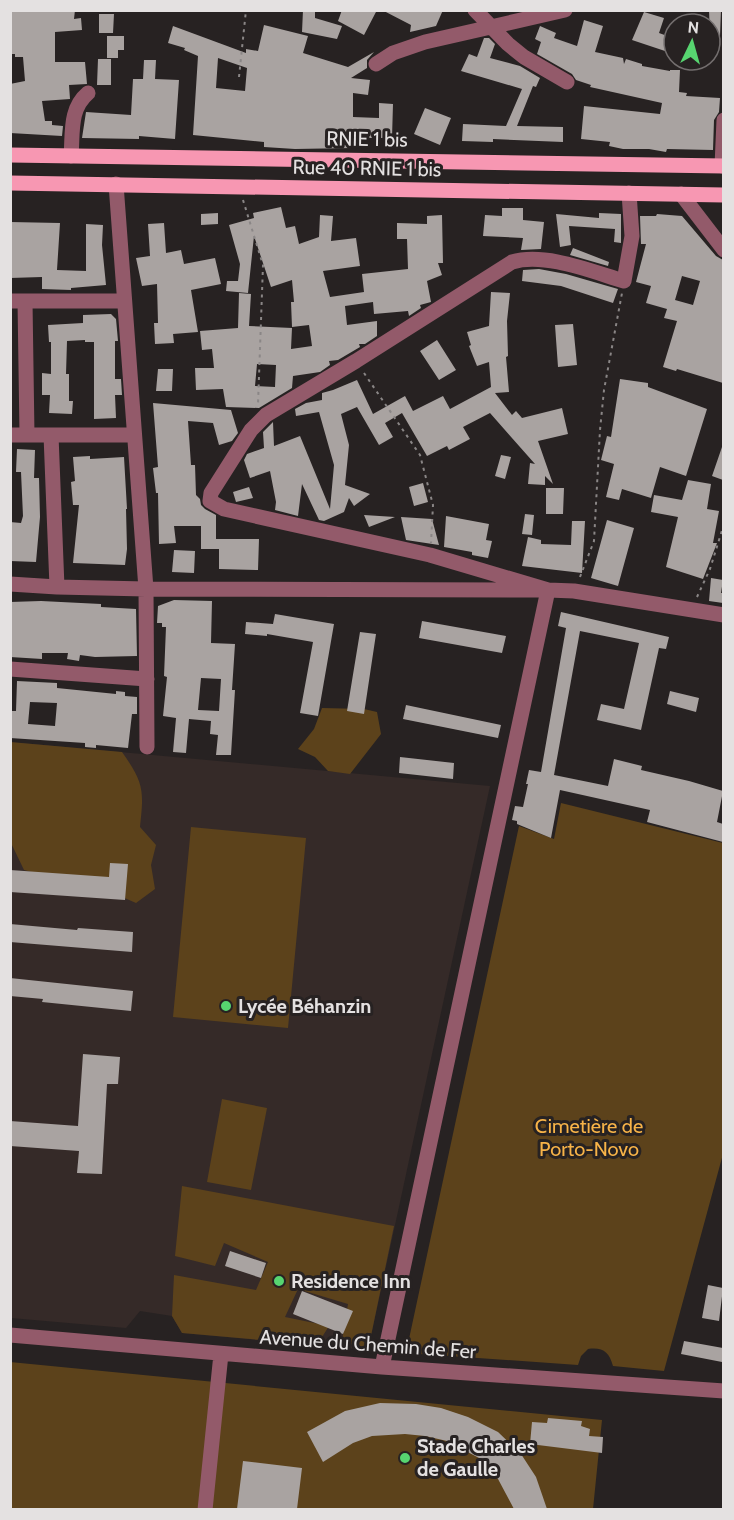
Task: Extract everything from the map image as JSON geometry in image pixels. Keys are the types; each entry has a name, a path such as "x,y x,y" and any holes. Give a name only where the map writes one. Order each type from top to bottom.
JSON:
{"main road":[{"name":"RNIE 1 bis","path":"10,155 723,166"},
{"name":"Rue 40 RNIE 1 bis","path":"10,183 723,195"}],"street":[{"path":"475,10 491,28 524,57 567,82"},
{"path":"376,64 393,53 425,42 565,10"},
{"path":"71,156 74,109 79,100 88,93"},
{"path":"723,120 723,166"},
{"path":"116,184 146,589 147,747"},
{"path":"548,590 430,555 224,510 210,501 211,493 214,485 257,422 506,266 520,260 541,261 567,265 624,281 632,236 629,193"},
{"path":"681,194 723,250"},
{"path":"27,435 18,301 124,301"},
{"path":"10,435 134,435"},
{"path":"51,435 57,588"},
{"path":"10,584 57,588 574,591 723,615"},
{"path":"382,1367 548,590"},
{"path":"10,669 147,679"},
{"name":"Avenue du Chemin de Fer","path":"10,1335 382,1367 723,1391"},
{"path":"204,1509 221,1354"}],"path":[{"path":"239,77 246,10"},
{"path":"239,187 263,265 257,422"},
{"path":"574,591 594,541 604,390 624,281"},
{"path":"356,362 420,455 433,506 430,555"},
{"path":"690,610 710,569 723,524"}],"shaded area":[{"name":"Lycée Béhanzin","path":"11,742 490,786 368,1350 182,1333 172,1316 140,1311 126,1328 11,1318"}],"green space":[{"path":"322,708 364,709 377,712 381,734 350,774 328,771 315,757 298,749 314,729"},
{"path":"10,742 122,752 135,772 141,787 140,827 156,845 151,865 155,889 136,903 120,896 24,870 11,843"},
{"name":"Cimetière de Porto-Novo","path":"561,803 723,843 723,1154 664,1371 613,1366 605,1351 598,1349 588,1349 581,1356 578,1365 406,1353 519,826 554,839"},
{"path":"191,827 306,838 288,1028 173,1017"},
{"path":"222,1099 267,1108 251,1190 207,1182"},
{"path":"182,1186 394,1226 368,1350 342,1341 348,1304 298,1289 285,1317 329,1326 317,1345 182,1333 172,1316 174,1275 256,1290 268,1262 224,1243 215,1266 175,1256"},
{"path":"10,1362 602,1420 593,1509 11,1509"}],"building":[{"path":"10,10 75,10 74,19 81,18 82,30 55,32 55,62 85,62 87,84 69,85 70,99 42,101 45,121 52,121 52,125 63,126 62,136 10,133 10,84 25,81 23,57 10,54"},
{"path":"303,10 315,10 315,18 342,26 337,39 302,32"},
{"path":"342,10 377,10 364,35 338,21"},
{"path":"382,10 443,10 436,26 410,32 411,25"},
{"path":"709,10 721,10 721,12 709,12"},
{"path":"644,12 662,17 659,33 662,34 662,50 632,40"},
{"path":"99,14 114,14 113,33 99,33"},
{"path":"584,20 603,26 595,52 623,58 624,64 626,59 642,64 642,66 662,70 662,72 680,72 679,92 687,93 686,96 720,98 719,112 714,120 713,150 667,149 666,152 649,149 623,149 609,146 610,142 581,139 584,106 660,114 662,103 590,87 591,85 576,80 572,74 537,54 541,42 535,39 540,26 556,33 554,38 577,46"},
{"path":"264,25 308,36 303,53 348,67 374,52 367,60 367,68 351,78 370,80 368,95 353,93 353,117 379,118 379,103 393,104 392,138 352,140 352,148 295,149 264,147 264,142 193,135 198,56 184,50 185,48 168,43 173,26 246,53 246,49 258,51","holes":["218,58 247,68 245,91 216,88"]},
{"path":"107,36 124,36 124,50 118,50 118,58 107,58"},
{"path":"484,38 489,38 495,44 490,58 520,66 540,78 536,87 533,86 517,126 563,127 563,142 493,139 493,142 462,141 463,124 506,126 522,89 461,71 469,54 477,57"},
{"path":"98,59 111,59 111,85 97,85"},
{"path":"144,60 156,60 155,79 179,80 175,139 139,136 139,139 82,138 86,112 131,115 133,79 143,79"},
{"path":"425,108 451,118 440,145 414,134"},
{"path":"281,207 286,228 295,226 299,244 319,237 320,215 333,216 331,241 356,238 360,266 323,271 330,297 364,292 362,274 408,269 407,239 397,239 397,223 427,224 427,216 442,215 443,263 438,263 442,275 427,281 431,302 420,305 421,308 409,316 408,311 374,314 373,302 345,306 347,325 377,321 377,336 365,344 359,344 360,347 338,360 329,361 330,365 320,372 293,376 292,388 259,408 226,407 223,389 196,390 195,368 214,368 212,349 202,350 200,331 238,328 239,293 251,294 249,326 292,328 291,349 312,346 309,325 292,327 291,302 294,302 292,280 271,287 254,236 248,293 226,291 227,281 238,281 240,264 229,225 254,218 253,213","holes":["257,364 276,365 275,387 255,386"]},
{"path":"502,208 523,208 523,220 544,222 541,249 521,250 523,238 483,236 485,215 502,216"},
{"path":"218,213 218,224 201,225 201,214"},
{"path":"599,213 621,214 621,243 614,242 615,229 569,226 571,245 560,247 556,214 599,218"},
{"path":"657,214 682,216 716,256 723,260 723,383 663,367 677,321 664,318 667,309 646,303 651,286 636,282 646,244 641,244 640,216 656,216","holes":["682,276 700,281 693,305 675,300"]},
{"path":"10,222 60,223 57,270 86,271 86,224 103,225 102,245 106,285 71,288 71,290 42,289 42,277 10,278"},
{"path":"164,223 166,253 181,250 184,264 215,258 221,284 191,290 198,332 173,334 174,343 155,344 154,323 158,323 157,284 142,286 136,258 150,256 148,224"},
{"path":"573,248 609,262 608,266 570,255"},
{"path":"539,269 618,289 613,303 561,286 522,281 523,270"},
{"path":"491,292 510,293 507,321 508,356 506,357 509,392 495,393 512,415 516,411 522,418 562,408 568,434 538,441 553,484 545,476 545,485 528,484 530,463 535,464 490,413 463,427 470,439 449,450 447,446 427,456 402,413 385,423 393,437 379,445 357,407 341,414 349,445 345,485 370,494 354,506 349,498 344,512 324,521 319,520 302,484 298,516 275,510 276,502 270,471 250,478 244,460 247,454 264,448 263,432 273,422 274,446 300,436 330,509 334,465 319,412 296,416 295,409 306,403 322,400 322,393 357,380 373,414 405,396 413,411 443,396 450,409 491,387 489,362 477,366 469,346 471,345 467,332 489,326"},
{"path":"111,314 116,319 118,341 115,341 115,379 121,379 122,395 115,395 116,418 94,419 94,342 85,342 85,340 67,341 66,374 69,374 69,401 73,401 72,414 49,413 50,395 42,395 42,373 51,374 51,342 49,342 48,325 83,323 83,315"},
{"path":"573,324 577,365 558,367 555,325"},
{"path":"437,340 456,370 439,380 420,351"},
{"path":"158,369 173,369 172,391 156,391"},
{"path":"620,379 648,383 648,387 707,409 686,476 660,467 651,498 622,489 619,500 606,497 614,464 601,460 607,436 611,437"},
{"path":"153,403 231,410 238,433 232,441 219,445 213,423 188,421 191,465 195,465 196,495 205,509 216,515 216,539 259,539 258,570 219,569 219,549 201,549 201,526 174,526 176,543 159,544 158,493 156,493 153,468 158,467"},
{"path":"723,447 723,480 712,476"},
{"path":"17,449 35,450 34,478 39,478 40,517 36,562 10,561 10,522 21,523 23,516 21,472 16,472"},
{"path":"501,455 511,457 505,479 495,476"},
{"path":"90,456 90,459 124,457 127,509 125,565 73,563 79,505 73,505 71,482 75,481 73,457"},
{"path":"688,480 711,484 707,509 719,511 713,543 717,543 703,579 666,567 678,517 651,512 654,495 682,500"},
{"path":"423,483 428,502 414,506 409,487"},
{"path":"249,487 253,498 236,502 233,492"},
{"path":"546,488 564,488 563,514 546,514"},
{"path":"525,514 534,515 532,535 522,534"},
{"path":"364,515 395,517 369,527"},
{"path":"446,516 489,524 486,540 492,541 488,558 472,555 472,552 444,547"},
{"path":"401,517 432,519 439,545 406,540"},
{"path":"607,520 634,528 618,586 591,578"},
{"path":"572,521 585,521 582,573 522,566 528,537 541,540 541,544 571,545"},
{"path":"174,550 195,551 194,573 172,572"},
{"path":"711,578 723,580 721,593 723,593 723,603 709,601"},
{"path":"174,600 212,601 211,643 235,644 231,755 216,755 218,735 210,734 211,721 189,719 186,753 173,752 176,718 163,716 167,677 164,676 166,627 162,627 162,623 157,623 158,606","holes":["201,678 221,679 219,711 198,710"]},
{"path":"10,602 101,604 101,607 136,609 137,656 80,655 79,661 67,659 68,653 42,653 42,659 10,657"},
{"path":"561,612 669,637 666,649 659,648 641,730 597,720 601,704 624,709 639,643 580,631 554,775 608,786 614,759 642,766 641,770 723,791 717,822 723,824 723,842 647,822 650,810 560,790 551,838 512,820 515,806 523,807 529,770 541,772 566,628 558,626"},
{"path":"275,614 334,624 318,716 300,713 313,642 267,634 267,636 245,634 246,622 273,624"},
{"path":"422,621 506,636 502,653 419,638"},
{"path":"360,632 376,634 364,714 347,711"},
{"path":"17,681 57,683 57,688 116,694 116,691 125,692 125,696 137,697 137,714 132,714 128,748 96,745 96,748 85,747 85,743 10,738 12,711 16,711","holes":["30,702 57,703 55,726 28,724"]},
{"path":"670,691 699,698 696,712 667,704"},
{"path":"406,705 501,725 498,738 403,719"},
{"path":"400,757 454,763 453,779 399,773"},
{"path":"110,863 128,864 125,900 10,892 10,870 109,877"},
{"path":"10,924 133,932 132,952 10,942"},
{"path":"10,978 133,991 131,1011 42,1002 43,999 10,996"},
{"path":"83,1054 120,1057 118,1084 107,1084 102,1174 77,1173 79,1151 10,1146 10,1121 78,1126"},
{"path":"230,1251 266,1263 261,1278 225,1266"},
{"path":"708,1285 723,1288 719,1321 702,1318"},
{"path":"302,1291 353,1311 343,1334 293,1314"},
{"path":"684,1341 723,1348 722,1362 681,1354"},
{"path":"380,1403 416,1404 441,1408 468,1417 498,1432 521,1454 536,1477 547,1509 514,1509 498,1479 479,1458 447,1441 425,1436 405,1434 372,1436 353,1443 323,1462 307,1432 345,1411"},
{"path":"548,1418 582,1421 581,1426 590,1429 589,1436 603,1437 602,1453 530,1444 532,1422 547,1423"},
{"path":"243,1461 302,1468 297,1509 237,1509"}],"place":[{"name":"Lycée Béhanzin","path":"226,1006"},
{"name":"Residence Inn","path":"279,1281"},
{"name":"Stade Charles de Gaulle","path":"405,1458"}]}
